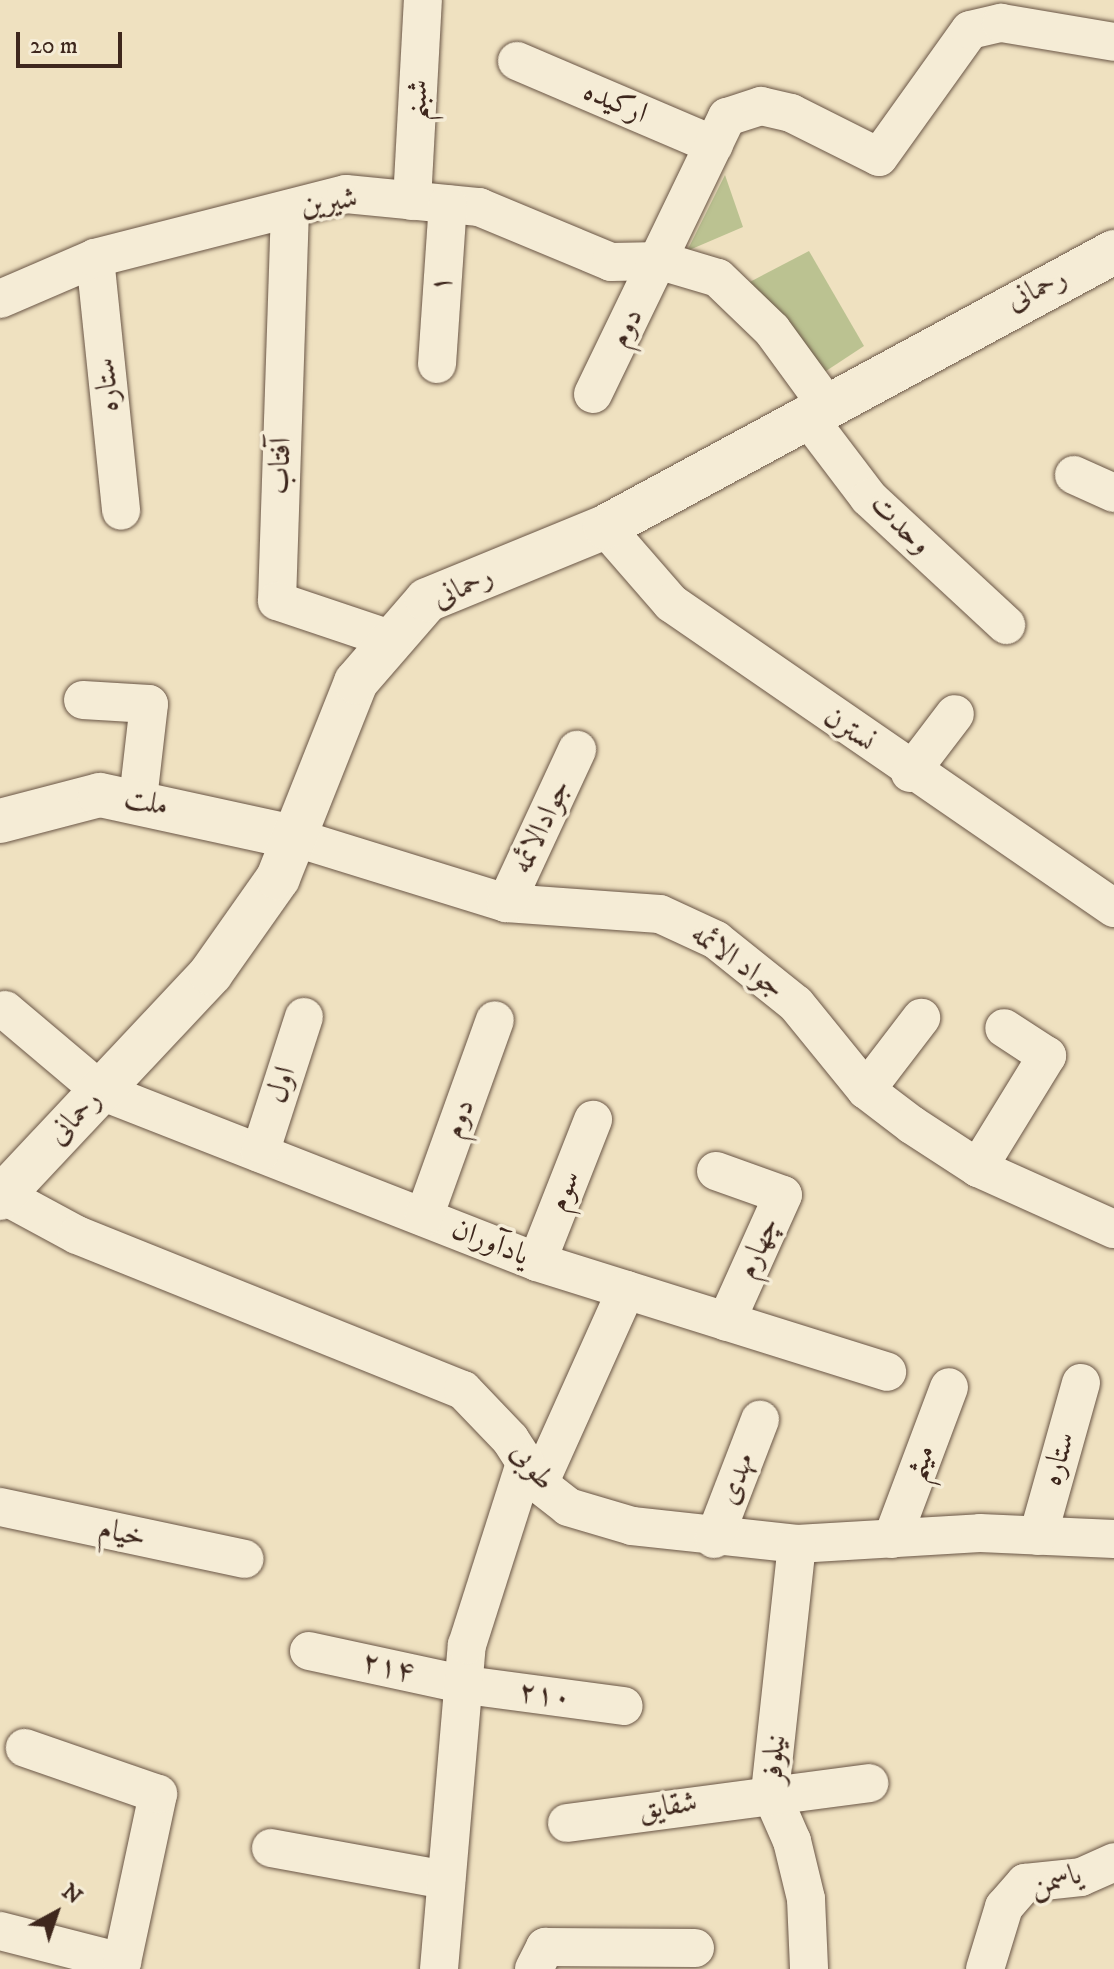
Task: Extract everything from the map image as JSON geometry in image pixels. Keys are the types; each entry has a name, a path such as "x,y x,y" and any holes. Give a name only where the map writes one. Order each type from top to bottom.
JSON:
{"street":[{"name":"شبنم","path":"423,0 430,202"},
{"path":"661,261 727,117 761,106 791,113 879,157 970,30 1001,23 1114,42"},
{"name":"ارکیده","path":"517,61 714,145"},
{"name":"شیرین","path":"0,299 95,258 346,194 479,207 611,262 661,261 718,278 772,330 816,410"},
{"name":"۱","path":"430,202 437,364"},
{"name":"آفتاب","path":"290,209 277,601 393,640"},
{"name":"رحمانی","path":"1,1196 211,973 278,878 356,682 427,600 605,527 816,410 1114,252"},
{"name":"ستاره","path":"95,258 121,511"},
{"name":"دوم","path":"593,394 661,261"},
{"name":"وحدت","path":"816,410 869,498 1006,625"},
{"path":"1074,475 1114,493"},
{"name":"نسترن","path":"605,527 671,603 910,773 1114,908"},
{"path":"83,700 149,704 138,799"},
{"path":"910,773 955,714"},
{"name":"جوادالائمه","path":"506,903 577,750"},
{"name":"ملت","path":"0,821 100,795 138,799 293,837"},
{"name":"جواد الائمه","path":"293,837 506,903 660,914 716,940 796,1004 866,1090 978,1168 1114,1229"},
{"name":"یادآوران","path":"5,1010 101,1091 537,1262 887,1372"},
{"name":"اول","path":"260,1153 304,1017"},
{"path":"866,1090 921,1018"},
{"name":"دوم","path":"424,1217 495,1020"},
{"path":"978,1168 1047,1056 1004,1028"},
{"name":"سوم","path":"537,1262 593,1120"},
{"name":"چهارم","path":"716,1171 783,1195 726,1322"},
{"name":"طوبی","path":"1,1196 77,1235 463,1390 532,1474 568,1507 714,1539 797,1544 1038,1536 1114,1539"},
{"path":"439,1969 466,1685 467,1645 532,1474 626,1290"},
{"name":"ستاره","path":"1038,1536 1081,1383"},
{"name":"میثم","path":"892,1539 949,1387"},
{"name":"مهدی","path":"714,1539 760,1420"},
{"name":"خیام","path":"0,1507 245,1559"},
{"name":"نیلوفر","path":"797,1544 770,1791 802,1884 809,1969"},
{"name":"۲۱۴","path":"309,1651 466,1685"},
{"name":"۲۱۰","path":"466,1685 624,1706"},
{"path":"0,1931 122,1962 158,1794 25,1748"},
{"name":"شقایق","path":"567,1823 770,1791 869,1783"},
{"path":"271,1848 446,1880"},
{"name":"یاسمن","path":"985,1969 1004,1907 1025,1883 1081,1877 1114,1862"},
{"path":"534,1969 545,1947 695,1948"}],"green space":[{"path":"725,175 743,227 687,251"},
{"path":"809,251 864,346 823,373 746,284"}]}
